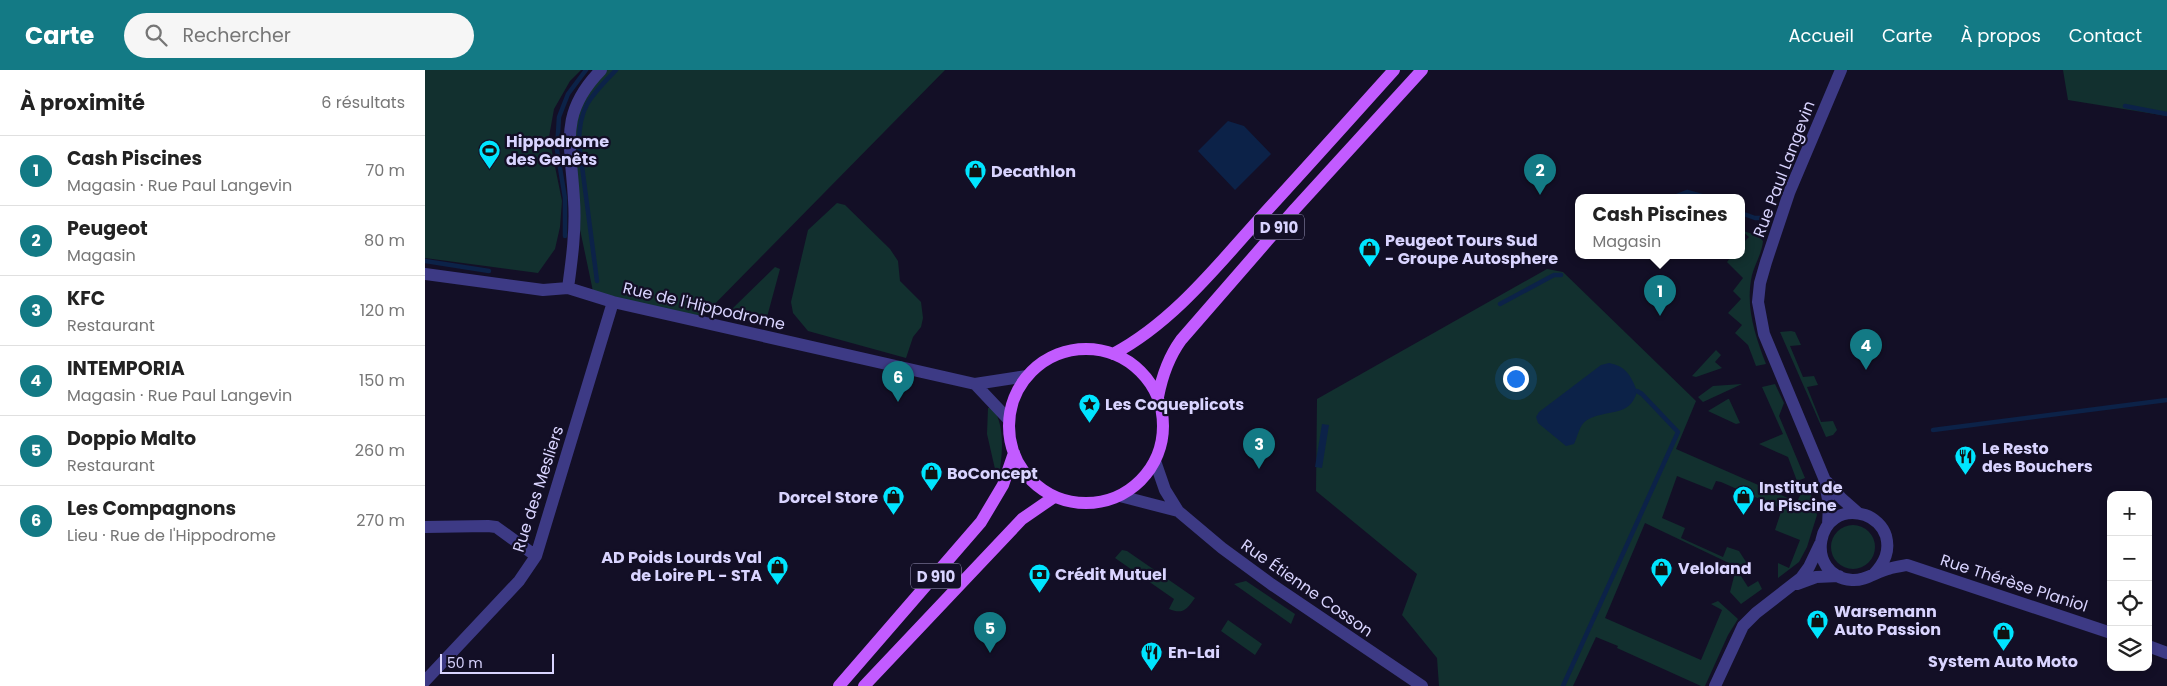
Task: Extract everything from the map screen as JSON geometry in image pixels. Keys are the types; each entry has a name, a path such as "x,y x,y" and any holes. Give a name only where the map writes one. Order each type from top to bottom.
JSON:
{"main road":[{"name":"D 910","path":"1113,354 1155,325 1197,288 1394,70"},
{"name":"D 910","path":"1158,397 1162,376 1173,350 1181,340 1295,209 1422,70"},
{"path":"1090,349 1113,354 1140,371 1158,397 1163,429 1160,451 1141,481 1121,496 1099,503 1088,504 1054,497 1030,479 1014,453 1009,437 1009,420 1015,396 1027,376 1045,360 1067,351 1090,349"},
{"name":"D 910","path":"839,686 981,522 1003,485 1014,453"},
{"name":"D 910","path":"864,686 1022,519 1054,497"}],"street":[{"path":"568,288 574,246 574,201 569,151 570,121 579,97 601,70"},
{"name":"Rue Paul Langevin","path":"1828,525 1829,505 1824,478 1764,334 1758,302 1766,262 1789,193 1841,70"},
{"name":"Rue de l'Hippodrome","path":"425,274 543,290 568,288 613,302 975,384 1027,376"},
{"name":"Rue des Mesliers","path":"425,681 519,581 536,556 613,302"},
{"path":"975,384 1009,420"},
{"name":"Rue Étienne Cosson","path":"1155,461 1165,490 1178,511 1237,560 1422,686"},
{"name":"Rue Paul Langevin","path":"1824,478 1841,498 1858,513"},
{"name":"Rue Étienne Cosson","path":"1121,496 1178,511"},
{"path":"1715,686 1743,626 1756,613 1793,586 1809,567 1828,525 1841,516 1858,513 1869,516 1885,532 1887,555 1882,565 1874,574"},
{"path":"425,527 496,527 536,556"},
{"path":"1820,544 1825,563 1832,572 1853,580 1864,579 1874,574 1907,565 1887,543"},
{"name":"Rue Thérèse Planiol","path":"1907,565 2107,632"},
{"path":"1793,586 1816,577 1839,576"},
{"path":"2152,647 2167,653"}],"green space":[{"name":"Hippodrome des Genêts","path":"425,70 581,70 570,81 554,109 549,137 562,201 560,227 555,249 538,273 425,258"},
{"path":"601,70 945,70 698,321 594,296 574,201 569,151 579,97"},
{"path":"2063,70 2167,70 2167,116 2068,100"},
{"path":"837,203 845,205 890,249 898,261 900,281 921,302 923,318 921,327 913,337 906,358 808,331 793,313 791,302 808,230"},
{"path":"1745,231 1758,236 1763,241 1750,287 1752,320 1766,364 1756,366 1748,345 1735,333 1742,325 1728,313 1741,299 1733,291 1743,278 1727,262 1730,259 1745,259 1745,241 1749,237"},
{"path":"775,267 780,269 767,317 762,319 735,314 733,308"},
{"path":"1547,269 1563,272 1696,401 1676,449 1797,502 1803,489 1809,487 1817,515 1807,547 1799,562 1778,578 1778,563 1789,568 1800,540 1775,530 1782,509 1721,482 1716,481 1712,490 1677,476 1662,518 1685,528 1681,538 1723,557 1727,547 1739,551 1748,565 1739,573 1748,587 1758,581 1762,589 1741,604 1730,592 1736,569 1733,565 1645,523 1605,618 1701,660 1722,610 1711,604 1718,601 1738,619 1728,635 1705,686 1701,686 1596,637 1573,686 1439,686 1437,658 1402,615 1417,574 1316,491 1317,399"},
{"path":"1780,332 1795,332 1801,345 1790,346 1803,377 1814,376 1818,385 1807,387 1821,422 1833,421 1837,430 1833,435 1826,437"},
{"path":"1716,350 1721,355 1715,362 1722,368 1696,377 1692,376"},
{"path":"1742,384 1703,402 1698,397 1713,386"},
{"path":"1775,384 1784,403 1779,416 1805,478 1797,481 1788,457 1759,444 1783,434 1762,387"},
{"path":"1728,399 1740,423 1736,424 1708,411"},
{"path":"993,407 997,414 1002,437 1000,469 995,469 987,434 988,408"},
{"path":"1853,525 1865,529 1871,535 1875,547 1871,559 1865,565 1853,569 1841,565 1835,559 1831,547 1835,535 1841,529"},
{"path":"1122,550 1127,551 1195,598 1190,605 1181,611 1169,609 1174,599 1115,558"},
{"path":"1246,581 1295,614 1291,624 1234,584"},
{"path":"1228,620 1262,644 1255,655 1221,631"}],"water":[{"path":"1228,121 1244,126 1271,154 1235,190 1198,151"},
{"path":"1609,363 1624,369 1630,376 1637,391 1634,400 1617,412 1594,417 1584,422 1574,444 1566,446 1538,423 1536,417 1539,412 1601,365"},
{"path":"1322,424 1329,425 1322,468 1315,467"}],"waterway":[{"path":"565,236 565,198 557,150 559,117 568,94 586,70"},
{"path":"597,281 579,143 580,130 581,120 588,102 616,70"},
{"path":"2125,106 2167,114"},
{"path":"1682,194 1687,192 1694,194"},
{"path":"1745,214 1755,218 1765,218"},
{"path":"425,261 489,271"},
{"path":"1500,304 1554,275 1561,275"},
{"path":"1563,686 1678,432 1637,391"},
{"path":"1933,430 2167,400"}],"place":[{"name":"Hippodrome des Genêts","path":"490,169"},
{"name":"Decathlon","path":"975,190"},
{"name":"Peugeot","path":"1540,195"},
{"name":"Peugeot Tours Sud - Groupe Autosphere","path":"1369,268"},
{"name":"Cash Piscines","path":"1660,316"},
{"name":"INTEMPORIA","path":"1866,370"},
{"name":"Les Compagnons","path":"898,402"},
{"name":"Les Coqueplicots","path":"1089,423"},
{"name":"KFC","path":"1259,469"},
{"name":"Le Resto des Bouchers","path":"1966,476"},
{"name":"BoConcept","path":"931,492"},
{"name":"Institut de la Piscine","path":"1743,515"},
{"name":"Dorcel Store","path":"894,516"},
{"name":"AD Poids Lourds Val de Loire PL - STA","path":"778,585"},
{"name":"Veloland","path":"1662,587"},
{"name":"Crédit Mutuel","path":"1039,593"},
{"name":"Warsemann Auto Passion","path":"1818,639"},
{"name":"System Auto Moto","path":"2003,651"},
{"name":"Doppio Malto","path":"990,653"},
{"name":"En-Lai","path":"1152,671"}]}
